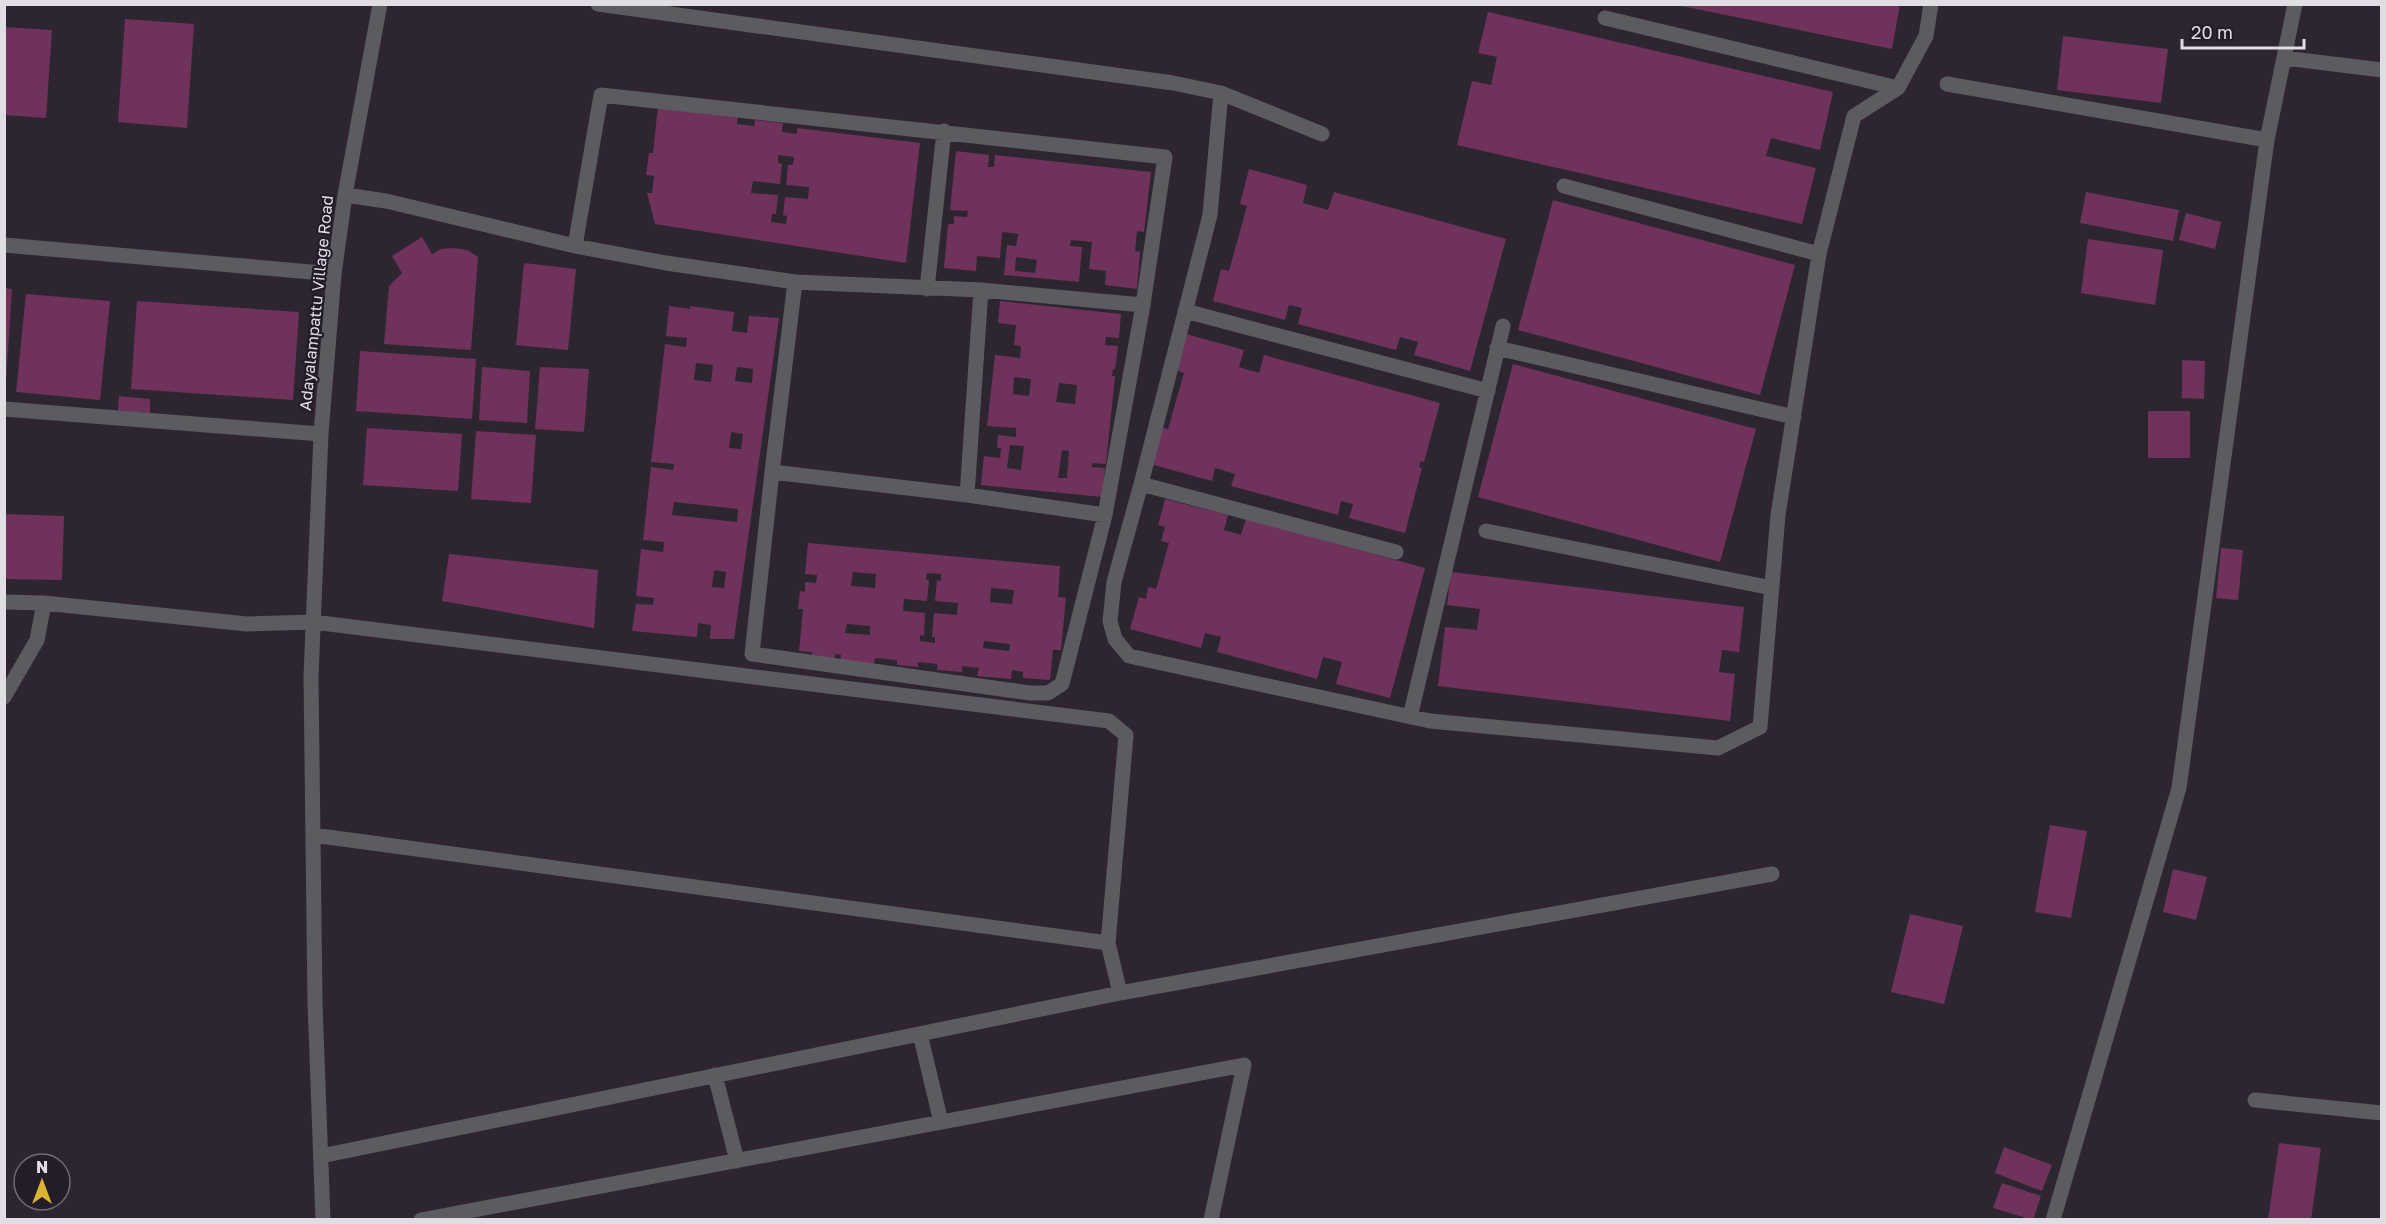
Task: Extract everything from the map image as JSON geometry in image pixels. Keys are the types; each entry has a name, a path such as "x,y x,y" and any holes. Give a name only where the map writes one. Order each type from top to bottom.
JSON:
{"street":[{"name":"Adayalampattu Village Road","path":"4,409 321,434 334,274 345,195 380,4"},
{"path":"598,4 1173,83 1221,93 1322,134"},
{"path":"1221,93 1210,215 1141,484 1113,582 1110,621 1116,639 1129,656 1410,717 1718,748 1760,727 1778,515 1819,254 1854,116 1898,87 1926,36 1931,4"},
{"path":"2053,1220 2179,788 2267,141 2295,4"},
{"path":"1605,18 1898,87"},
{"path":"2284,58 2382,70"},
{"path":"1947,84 2267,141"},
{"path":"575,246 601,95 1166,157 1143,305 1105,515 1062,684 1048,693 1030,693 752,654 795,282"},
{"path":"927,289 944,131"},
{"path":"1564,186 1819,254"},
{"path":"345,195 386,201 575,246 666,263 795,282 981,290 1143,305"},
{"path":"4,245 334,274"},
{"path":"967,495 981,290"},
{"path":"1185,311 1488,391"},
{"path":"1410,717 1503,326"},
{"path":"1497,348 1794,417"},
{"path":"321,434 311,677 315,1003 323,1220"},
{"path":"772,472 967,495 1105,515"},
{"path":"1141,484 1396,552"},
{"path":"1486,531 1772,588"},
{"path":"4,602 44,603 247,624 313,622 1109,721 1126,735 1108,943 1120,993"},
{"path":"4,697 37,640 44,603"},
{"path":"313,835 1108,943"},
{"path":"321,1156 1120,993 1772,874"},
{"path":"920,1034 941,1122"},
{"path":"421,1220 1244,1065 1211,1220"},
{"path":"715,1075 737,1161"},
{"path":"2255,1100 2382,1113"}],"building":[{"path":"1672,4 1900,4 1892,49"},
{"path":"1488,12 1833,92 1820,150 1771,138 1766,156 1816,168 1802,224 1457,145 1472,81 1491,85 1497,57 1478,53"},
{"path":"125,19 194,24 187,128 118,122"},
{"path":"4,27 52,30 46,118 4,115"},
{"path":"2063,36 2168,49 2161,103 2057,90"},
{"path":"658,106 738,116 737,124 754,126 755,120 783,123 782,132 797,134 797,128 920,143 906,263 655,224 647,193 652,193 654,176 646,175 649,153 653,153","holes":["778,155 794,157 793,165 788,165 786,185 809,187 808,199 785,197 783,215 787,216 786,224 771,222 772,214 776,214 778,195 751,193 753,181 780,184 782,164 778,163"]},
{"path":"956,151 989,155 988,167 994,167 995,155 1151,172 1144,232 1137,231 1135,251 1140,252 1137,289 1105,285 1106,271 1089,269 1092,242 1071,240 1070,246 1082,247 1079,282 1004,275 1007,245 1016,246 1018,234 1002,232 1000,258 977,256 976,271 944,268 948,224 954,224 954,216 967,217 968,211 950,210","holes":["1016,257 1037,260 1035,273 1015,271"]},
{"path":"1249,169 1307,185 1303,203 1328,210 1334,192 1506,239 1470,371 1414,355 1418,342 1400,337 1396,350 1298,324 1302,308 1289,305 1285,320 1213,301 1221,269 1229,271 1247,206 1240,204"},
{"path":"2086,192 2179,210 2173,241 2080,223"},
{"path":"1553,200 1795,265 1760,395 1518,330"},
{"path":"2186,213 2221,222 2215,249 2179,240"},
{"path":"422,237 432,254 441,249 454,248 467,250 478,257 471,350 384,344 389,286 402,273 392,256"},
{"path":"2088,239 2163,250 2155,305 2081,293"},
{"path":"524,263 576,269 568,350 516,345"},
{"path":"4,288 12,289 6,381 4,381"},
{"path":"26,294 110,301 100,400 16,392"},
{"path":"137,301 299,312 293,400 131,389"},
{"path":"1000,301 1121,314 1119,338 1106,337 1105,345 1118,346 1112,376 1115,376 1106,464 1092,463 1092,467 1105,468 1102,497 981,485 984,456 1000,458 1001,448 997,448 998,435 1016,437 1016,428 987,426 995,355 1020,358 1021,346 1014,345 1016,325 998,323","holes":["1014,377 1031,379 1029,396 1013,394","1059,383 1077,385 1075,404 1056,402","1010,445 1024,446 1021,470 1007,468","1062,450 1069,451 1067,478 1058,478"]},
{"path":"669,306 690,309 690,306 734,312 732,331 747,333 749,316 779,318 734,639 710,639 711,625 698,623 697,637 632,631 636,604 653,605 654,598 636,596 641,549 663,552 664,542 643,540 651,467 673,470 674,464 651,462 665,344 686,347 687,338 666,336","holes":["696,363 713,365 711,382 694,380","737,367 753,369 752,383 735,381","731,432 743,434 741,449 729,448","674,502 738,509 737,522 672,515","714,570 726,572 724,588 712,587"]},
{"path":"1186,334 1244,350 1239,367 1259,373 1264,355 1440,403 1424,462 1421,461 1419,467 1422,468 1405,533 1349,518 1353,504 1341,501 1338,515 1231,486 1235,474 1215,468 1212,481 1150,464 1160,427 1168,429 1184,373 1176,370"},
{"path":"360,351 476,359 472,419 356,411"},
{"path":"2182,360 2205,361 2204,399 2182,398"},
{"path":"1513,364 1756,429 1720,562 1478,497"},
{"path":"482,367 530,371 527,423 479,420"},
{"path":"540,367 589,369 584,432 535,429"},
{"path":"119,396 150,399 150,413 118,411"},
{"path":"2148,411 2190,411 2190,458 2148,458"},
{"path":"367,428 462,434 458,491 363,485"},
{"path":"476,431 536,435 531,503 471,499"},
{"path":"1165,499 1228,515 1224,530 1241,535 1246,519 1425,568 1390,698 1336,684 1342,662 1323,657 1317,679 1217,652 1221,637 1205,633 1201,648 1130,629 1139,597 1146,599 1148,587 1156,589 1169,543 1161,541 1165,527 1158,525"},
{"path":"4,514 64,516 62,580 4,579"},
{"path":"808,543 1060,566 1058,597 1066,598 1061,650 1053,650 1050,680 1023,678 1023,672 1012,670 1011,679 977,676 979,668 962,666 962,672 937,670 937,664 918,662 918,667 897,665 897,660 875,658 874,664 840,662 841,655 835,654 835,660 812,658 812,652 799,651 803,609 798,609 800,591 805,592 805,582 816,583 817,575 805,574","holes":["853,572 876,574 875,588 851,586","927,573 941,574 941,581 937,580 935,601 958,603 957,615 934,613 932,637 935,637 935,643 920,641 920,635 924,636 925,613 903,611 904,599 927,601 929,580 926,580","991,588 1014,590 1012,604 990,602","847,624 870,626 870,635 845,633","984,641 1010,644 1009,651 983,648"]},
{"path":"2221,548 2243,550 2238,600 2216,598"},
{"path":"449,554 598,570 594,628 442,601"},
{"path":"1451,572 1744,607 1739,652 1722,650 1719,672 1735,674 1730,721 1438,686 1445,627 1477,630 1480,609 1447,605"},
{"path":"2050,825 2087,831 2071,918 2035,912"},
{"path":"2173,869 2207,877 2196,920 2163,912"},
{"path":"1910,914 1963,926 1944,1004 1891,992"},
{"path":"2279,1143 2321,1148 2311,1220 2268,1220"},
{"path":"2004,1147 2052,1165 2042,1191 1995,1173"},
{"path":"2002,1183 2041,1196 2033,1220 1993,1208"}]}
